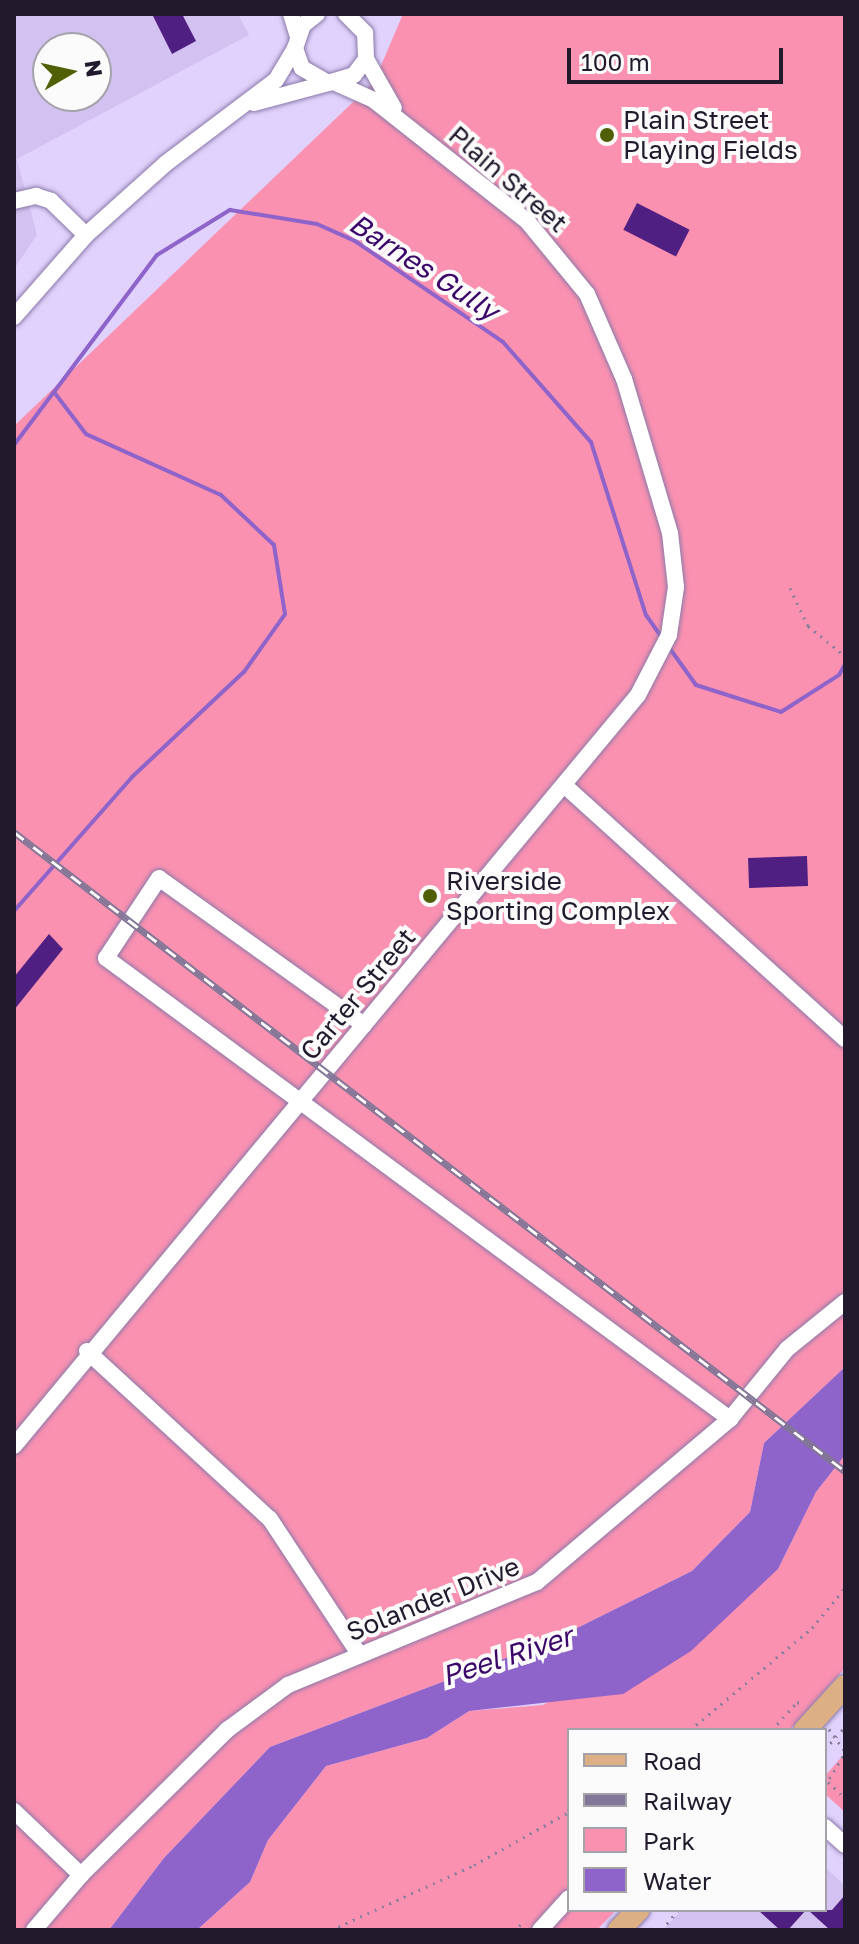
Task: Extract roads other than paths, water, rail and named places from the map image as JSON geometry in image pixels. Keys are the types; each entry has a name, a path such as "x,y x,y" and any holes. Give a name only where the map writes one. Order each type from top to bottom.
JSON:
{"main road":[{"path":"807,1728 845,1686"},
{"path":"619,1930 636,1912"}],"street":[{"path":"291,14 296,41"},
{"path":"14,317 86,235 165,164 276,80 296,41 317,14"},
{"name":"Plain Street","path":"346,14 360,25 366,51 404,123"},
{"path":"244,105 354,75 366,51 367,14"},
{"name":"Plain Street","path":"296,41 302,68 374,100 527,221 560,256 609,338 648,453"},
{"path":"14,201 36,196 51,201 86,235"},
{"name":"Carter Street","path":"14,1446 87,1351 364,1025 652,675 669,635 674,557 648,453"},
{"path":"564,785 845,1039"},
{"path":"364,1025 159,878 106,958 302,1099 730,1419"},
{"name":"Solander Drive","path":"34,1930 81,1875 227,1730 288,1685 537,1582 730,1419 787,1349 845,1302"},
{"path":"87,1351 270,1519 359,1654"},
{"path":"14,1811 81,1875"},
{"path":"827,1829 845,1845"},
{"path":"540,1930 567,1900"}],"water":[{"path":"845,1367 845,1455 816,1492 778,1569 691,1651 623,1694 469,1711 427,1738 326,1766 268,1840 250,1882 197,1930 109,1930 164,1858 270,1747 551,1641 692,1571 750,1512 764,1443"}],"waterway":[{"name":"Barnes Gully","path":"14,911 132,777 244,672 285,614 274,545 221,495 86,434 54,392 157,255 230,210 317,224 355,241 503,342 591,442 646,615 663,639"},
{"path":"14,445 53,393"},
{"name":"Barnes Gully","path":"668,646 696,685 781,712 839,675 845,664"}],"railway":[{"path":"14,832 845,1471"}],"place":[{"name":"Plain Street Playing Fields","path":"607,135"},
{"name":"Riverside Sporting Complex","path":"430,896"}],"water label":[{"name":"Peel River","path":"507,1656"}]}
